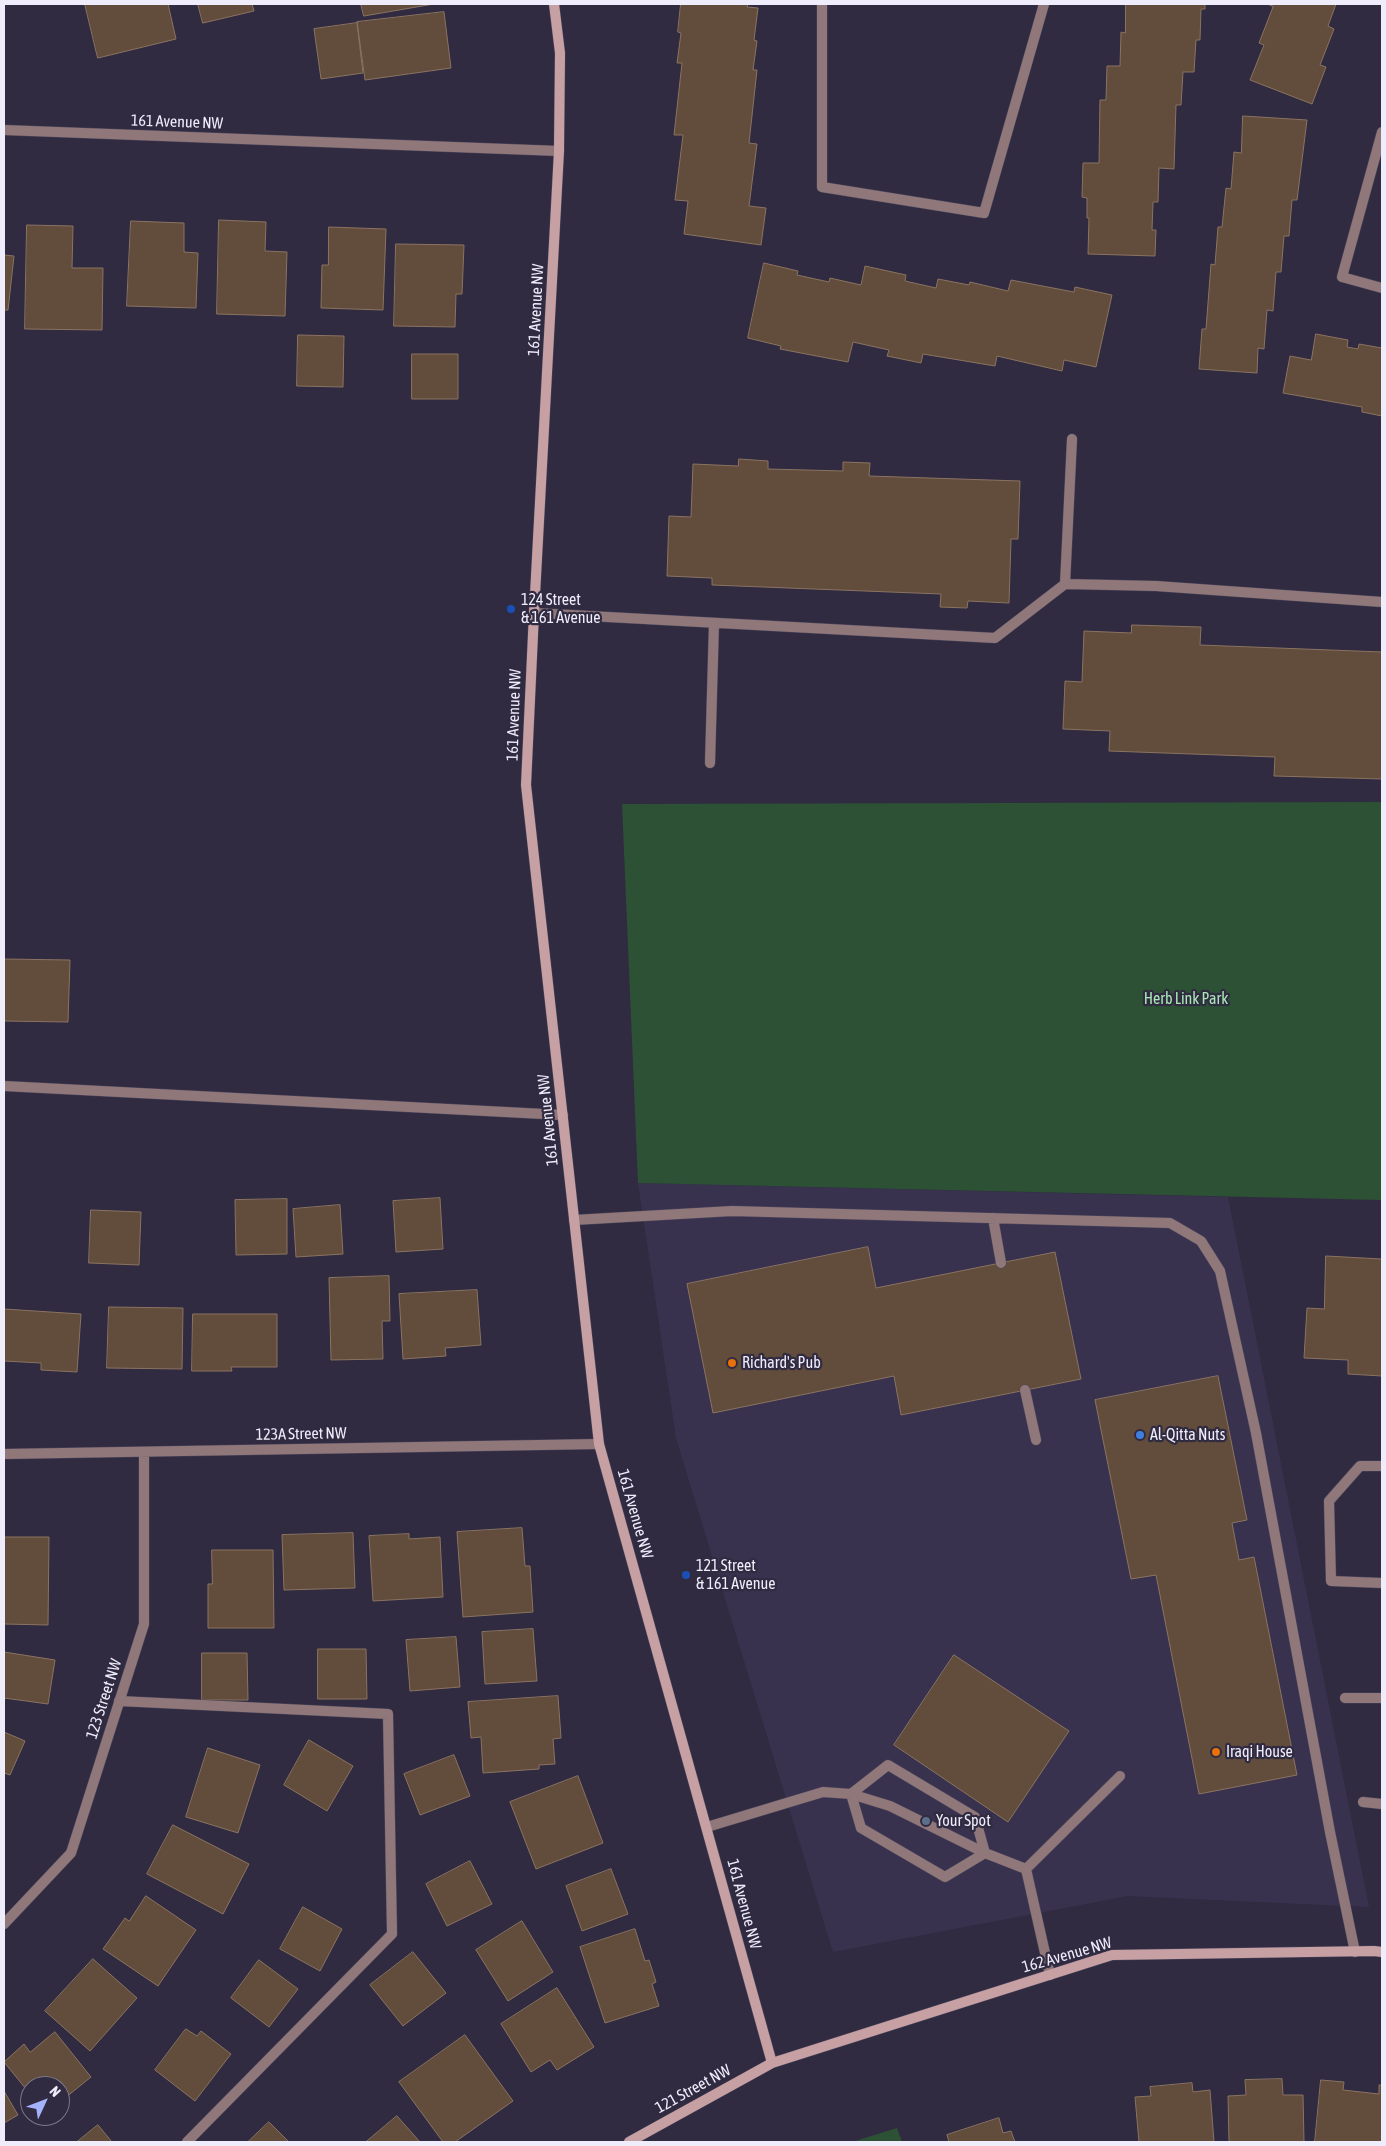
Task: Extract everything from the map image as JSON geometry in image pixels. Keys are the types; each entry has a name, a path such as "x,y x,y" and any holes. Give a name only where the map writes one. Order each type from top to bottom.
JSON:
{"street":[{"name":"161 Avenue NW","path":"554,4 560,53 560,151 526,785 599,1444 772,2063"},
{"path":"822,4 822,187 984,212 1044,4"},
{"name":"161 Avenue NW","path":"4,130 560,151"},
{"path":"1382,132 1380,148 1342,277 1382,288"},
{"path":"1065,584 1072,438"},
{"path":"534,613 995,638 1065,584 1156,586 1382,602"},
{"path":"710,763 714,623"},
{"path":"4,1086 563,1115"},
{"path":"574,1220 732,1211 1170,1222 1201,1241 1220,1271 1256,1434 1328,1822 1355,1952"},
{"path":"994,1218 1001,1263"},
{"path":"1025,1390 1036,1440"},
{"name":"123A Street NW","path":"4,1454 599,1444"},
{"name":"123 Street NW","path":"4,1924 71,1853 144,1624 144,1452"},
{"path":"1382,1466 1360,1466 1329,1501 1332,1582 1382,1583"},
{"path":"1346,1698 1382,1698"},
{"path":"119,1701 388,1714 392,1934 187,2142"},
{"path":"852,1794 888,1765 975,1817 985,1853"},
{"path":"1026,1869 1120,1776"},
{"path":"707,1827 823,1792 852,1794 890,1806 985,1853 1026,1869"},
{"path":"852,1794 861,1828 945,1877 985,1853"},
{"path":"1363,1802 1382,1804"},
{"path":"1026,1869 1050,1975"},
{"name":"162 Avenue NW","path":"772,2063 1112,1955 1382,1952"},
{"name":"121 Street NW","path":"629,2142 772,2063"}],"shaded area":[{"path":"638,1183 1228,1197 1369,1907 1128,1896 833,1952 676,1438"}],"green space":[{"name":"Herb Link Park","path":"1382,802 1382,1200 638,1183 622,804"},
{"path":"897,2128 902,2142 852,2142"}],"building":[{"path":"85,4 168,4 176,39 98,58"},
{"path":"198,4 252,4 254,11 203,23"},
{"path":"361,4 434,4 364,16"},
{"path":"681,4 748,4 747,7 758,8 754,40 757,41 753,70 757,70 749,143 757,144 749,206 766,208 761,245 684,234 688,201 675,200 683,135 674,135 682,63 677,63 681,33 678,32"},
{"path":"1126,4 1205,4 1205,9 1201,9 1200,40 1196,40 1194,72 1183,72 1181,105 1176,105 1174,169 1159,168 1158,202 1153,202 1152,230 1156,230 1155,256 1088,254 1089,218 1087,218 1087,198 1082,197 1083,163 1099,163 1100,100 1106,100 1107,66 1120,66 1121,32 1125,33"},
{"path":"1268,4 1336,4 1328,26 1334,29 1320,65 1326,67 1312,104 1250,80 1264,45 1259,43 1273,7"},
{"path":"444,12 451,68 365,80 357,22"},
{"path":"357,23 363,73 321,79 314,29"},
{"path":"1243,116 1307,120 1297,200 1292,200 1289,236 1284,236 1281,272 1276,272 1273,311 1267,310 1264,349 1258,348 1257,373 1199,369 1202,329 1206,329 1211,264 1215,265 1218,227 1222,227 1226,188 1231,189 1234,152 1241,153"},
{"path":"219,220 266,222 265,251 287,252 285,316 217,314"},
{"path":"131,221 184,223 184,252 198,253 196,308 127,306"},
{"path":"27,225 73,226 72,268 103,268 102,330 25,329"},
{"path":"329,227 386,229 383,310 321,308 322,265 328,265"},
{"path":"396,244 464,245 462,294 456,294 455,327 394,326"},
{"path":"4,255 14,256 8,310 4,310"},
{"path":"764,263 798,271 797,275 829,282 830,278 861,285 865,266 906,275 905,281 936,288 938,279 969,285 970,282 1008,291 1011,280 1074,292 1075,287 1112,295 1096,367 1064,360 1062,371 997,356 995,366 923,354 921,363 887,356 889,350 853,342 848,362 780,349 781,346 748,338"},
{"path":"1316,334 1348,340 1347,347 1358,349 1359,344 1382,348 1382,416 1362,412 1362,407 1283,393 1290,356 1311,360"},
{"path":"298,335 344,336 343,387 297,386"},
{"path":"412,354 458,354 458,399 412,399"},
{"path":"739,459 768,461 768,469 843,471 843,462 870,463 869,476 1020,481 1018,539 1011,539 1009,603 968,601 967,608 940,607 941,594 712,585 712,578 667,576 669,516 691,517 693,464 738,466"},
{"path":"1132,625 1201,627 1200,645 1382,652 1382,779 1274,776 1275,757 1109,751 1110,731 1063,729 1065,681 1082,682 1084,631 1131,633"},
{"path":"4,959 70,960 68,1022 4,1021"},
{"path":"440,1198 443,1249 396,1252 393,1201"},
{"path":"287,1199 287,1254 236,1255 235,1200"},
{"path":"340,1205 343,1254 296,1257 293,1209"},
{"path":"91,1210 141,1212 139,1265 89,1263"},
{"path":"868,1247 876,1288 1055,1252 1081,1379 901,1415 894,1376 713,1413 687,1284"},
{"path":"1326,1256 1382,1259 1382,1376 1348,1374 1348,1360 1304,1358 1307,1308 1324,1309"},
{"path":"389,1276 390,1321 382,1321 383,1359 331,1360 329,1278"},
{"path":"477,1290 481,1345 445,1348 446,1356 403,1359 399,1294"},
{"path":"109,1307 183,1308 182,1369 107,1368"},
{"path":"4,1309 81,1314 77,1372 41,1370 41,1363 4,1361"},
{"path":"193,1314 277,1314 277,1367 231,1367 232,1371 192,1371"},
{"path":"1218,1376 1247,1520 1232,1523 1239,1560 1254,1557 1297,1775 1199,1794 1156,1575 1131,1579 1095,1400"},
{"path":"522,1528 525,1566 530,1566 533,1612 463,1617 457,1532"},
{"path":"353,1533 355,1588 284,1590 282,1535"},
{"path":"409,1534 409,1539 440,1537 443,1597 373,1601 369,1536"},
{"path":"4,1537 49,1537 48,1625 4,1624"},
{"path":"212,1550 273,1550 274,1628 208,1628 208,1584 212,1584"},
{"path":"533,1629 537,1681 485,1684 482,1632"},
{"path":"456,1637 460,1687 410,1691 406,1640"},
{"path":"318,1649 366,1649 367,1699 318,1699"},
{"path":"4,1652 55,1660 48,1704 4,1698"},
{"path":"202,1653 247,1653 248,1700 202,1700"},
{"path":"954,1655 1069,1731 1008,1822 894,1745"},
{"path":"558,1696 561,1738 553,1739 555,1764 539,1765 539,1769 483,1773 481,1737 471,1738 468,1702"},
{"path":"4,1732 25,1741 10,1775 4,1773"},
{"path":"309,1740 353,1766 327,1811 284,1785"},
{"path":"208,1748 260,1765 238,1833 186,1817"},
{"path":"454,1755 470,1796 420,1815 404,1774"},
{"path":"578,1776 603,1843 536,1869 510,1802"},
{"path":"173,1825 249,1864 223,1914 147,1874"},
{"path":"470,1861 492,1904 447,1926 426,1884"},
{"path":"611,1869 628,1914 582,1931 566,1886"},
{"path":"146,1896 196,1930 158,1986 103,1949 125,1918 129,1921"},
{"path":"303,1907 342,1929 320,1971 280,1949"},
{"path":"522,1921 553,1972 508,2001 476,1950"},
{"path":"635,1929 645,1961 649,1960 656,1982 652,1984 659,2006 605,2023 580,1947"},
{"path":"413,1952 446,1993 403,2026 370,1985"},
{"path":"93,1959 137,1998 90,2051 45,2011"},
{"path":"259,1960 298,1989 269,2027 231,1998"},
{"path":"557,1988 594,2047 557,2070 550,2060 531,2072 501,2024"},
{"path":"186,2029 197,2036 201,2031 231,2054 195,2101 155,2070"},
{"path":"55,2032 91,2077 70,2094 70,2076 20,2076 20,2082 4,2062 24,2044 30,2052"},
{"path":"465,2035 513,2101 455,2142 443,2142 399,2082"},
{"path":"1282,2079 1283,2095 1303,2095 1304,2142 1229,2142 1228,2096 1246,2095 1245,2080"},
{"path":"1321,2080 1344,2082 1343,2090 1379,2094 1379,2085 1382,2085 1382,2142 1315,2142"},
{"path":"1192,2083 1193,2092 1210,2090 1214,2142 1139,2142 1135,2097 1151,2096 1150,2087"},
{"path":"4,2091 18,2115 4,2123"},
{"path":"397,2116 420,2142 366,2142"},
{"path":"999,2118 1003,2133 1011,2131 1015,2142 949,2142 947,2135"},
{"path":"269,2122 289,2142 248,2142"},
{"path":"98,2125 112,2142 77,2142"}],"place":[{"name":"124 Street & 161 Avenue","path":"511,609"},
{"name":"Richard's Pub","path":"732,1363"},
{"name":"Al-Qitta Nuts","path":"1140,1435"},
{"name":"121 Street & 161 Avenue","path":"686,1575"},
{"name":"Iraqi House","path":"1216,1752"},
{"name":"Your Spot","path":"926,1821"}]}
